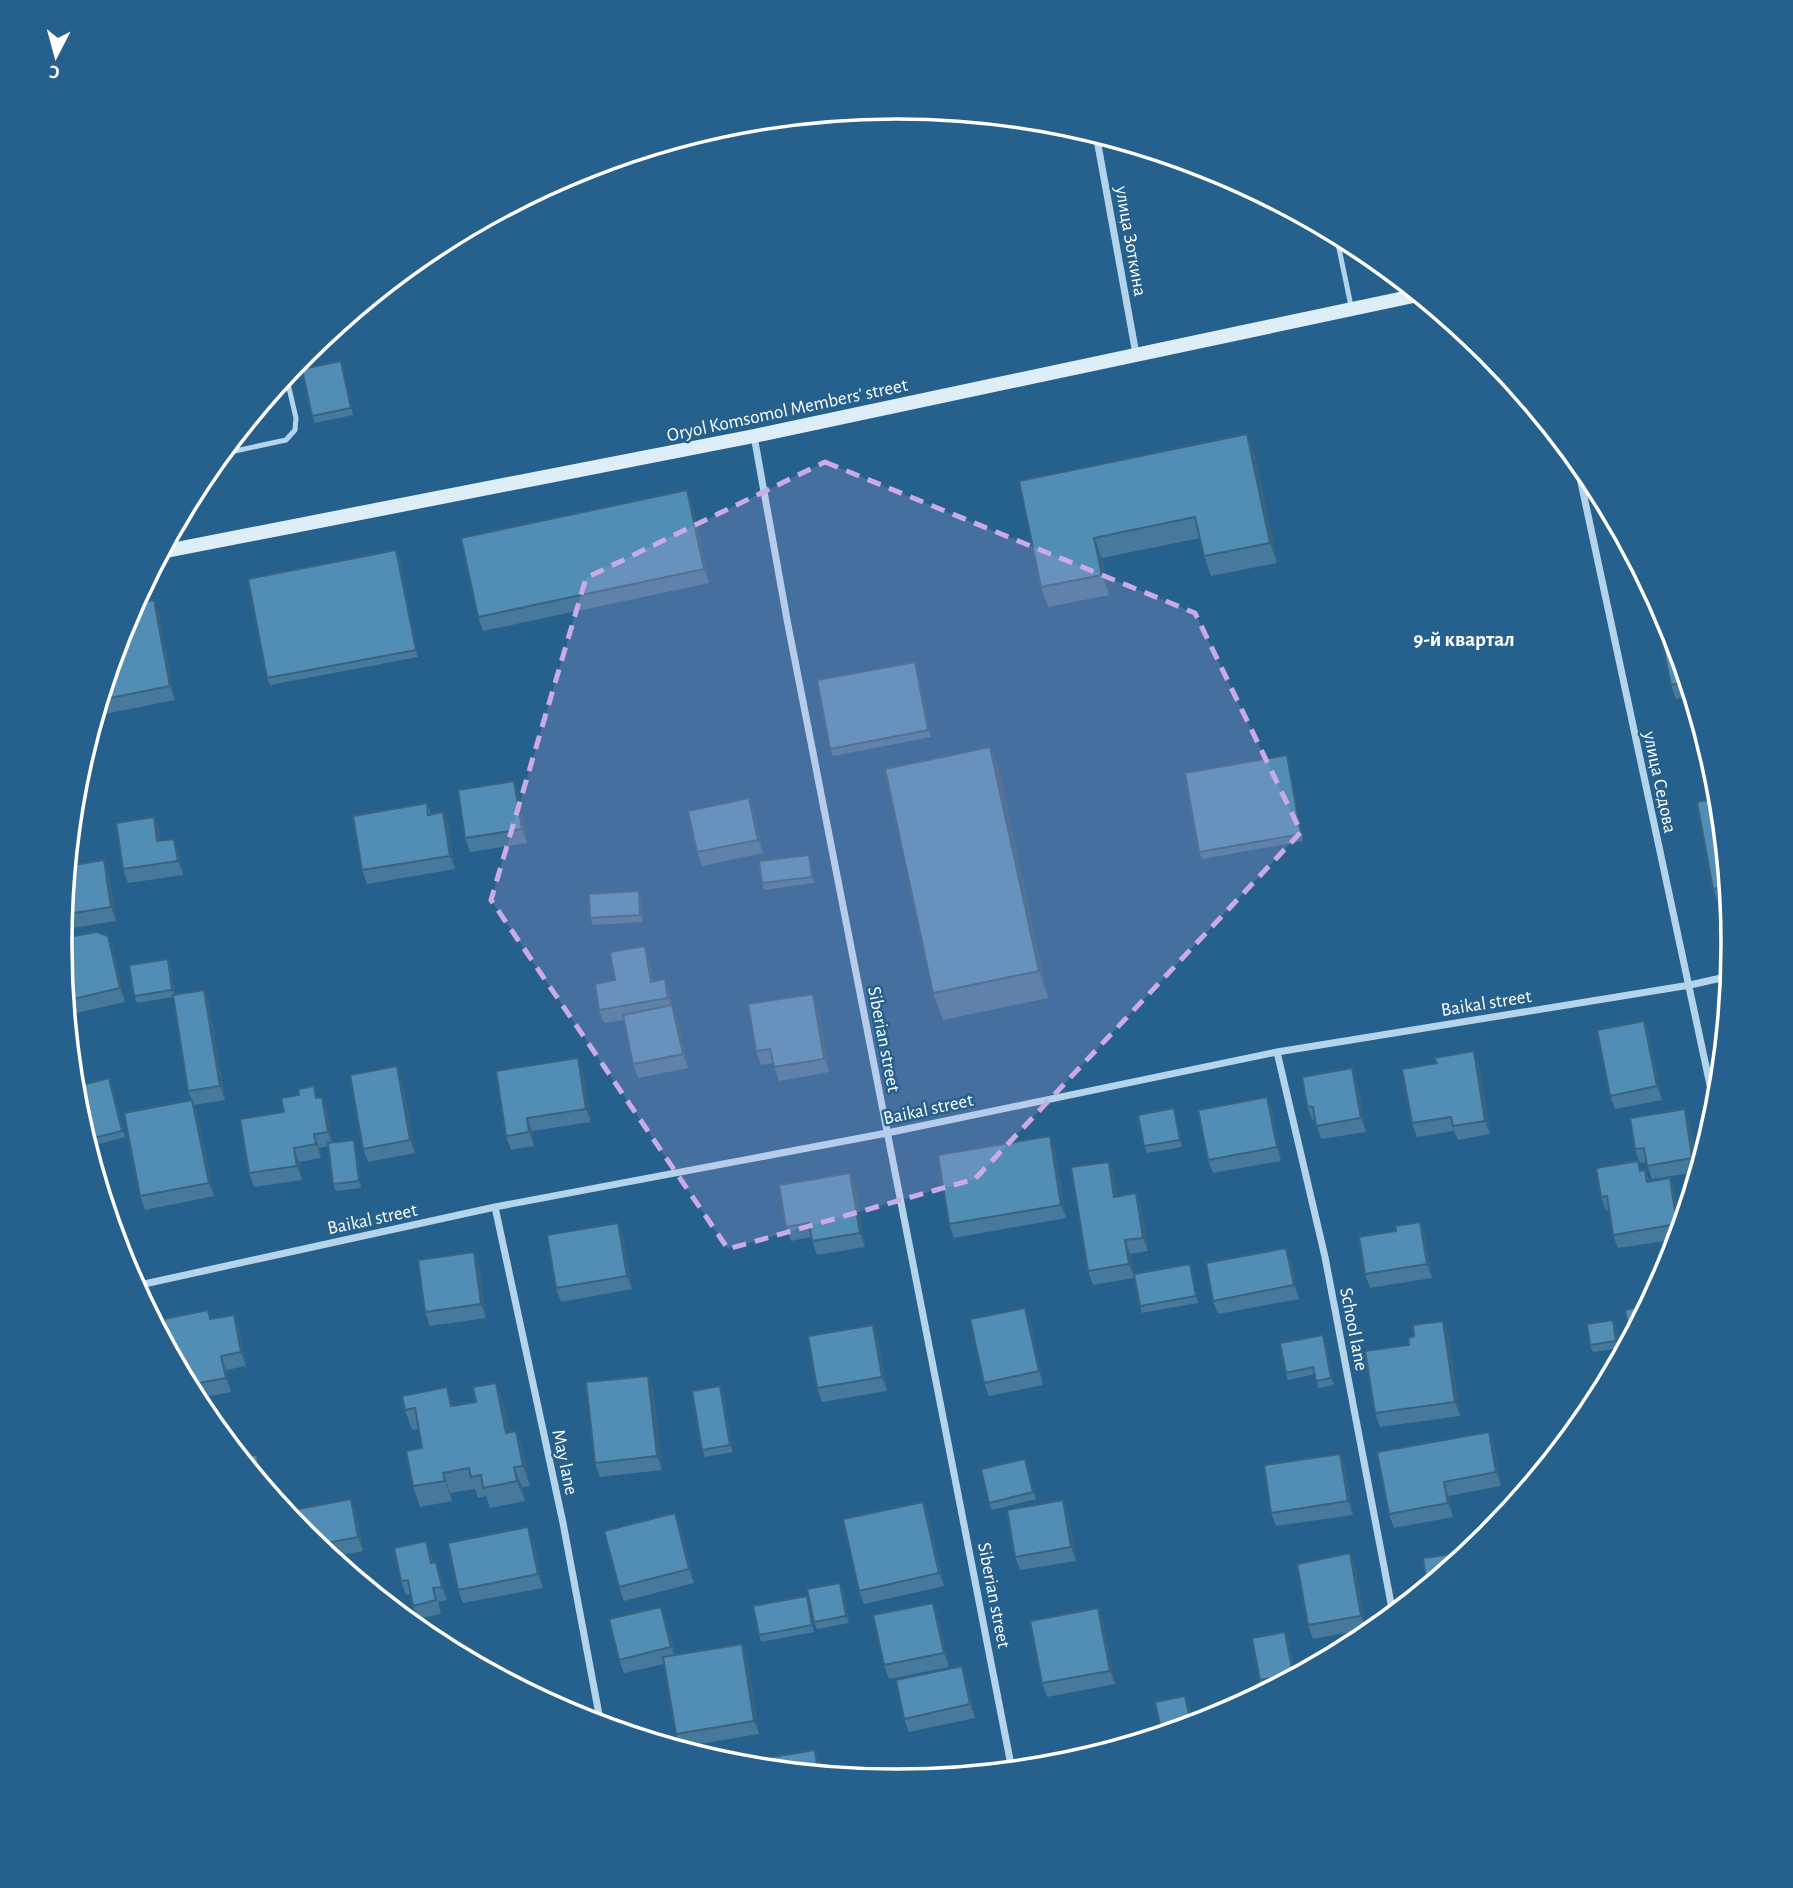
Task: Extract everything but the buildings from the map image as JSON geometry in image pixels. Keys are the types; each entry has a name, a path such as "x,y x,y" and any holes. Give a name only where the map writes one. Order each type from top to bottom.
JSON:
{"street":[{"name":"улица Зоткина","path":"1098,144 1136,354"},
{"name":"Oryol Komsomol Members' street","path":"173,550 754,436 1408,297"},
{"name":"Siberian street","path":"754,436 1010,1761"},
{"name":"улица Седова","path":"1582,486 1709,1080"},
{"name":"Baikal street","path":"146,1284 495,1207 887,1133 1277,1052 1720,978"},
{"name":"School lane","path":"1277,1052 1325,1257 1391,1604"},
{"name":"May lane","path":"495,1207 563,1523 599,1713"}],"lane":[{"path":"1339,248 1352,309"},
{"path":"236,451 286,440 295,430 296,418 289,387"}],"highlighted area":[{"path":"825,462 1195,613 1301,832 975,1179 728,1249 491,900 586,578"}],"district":[{"name":"9-й квартал","path":"1464,639"}]}
